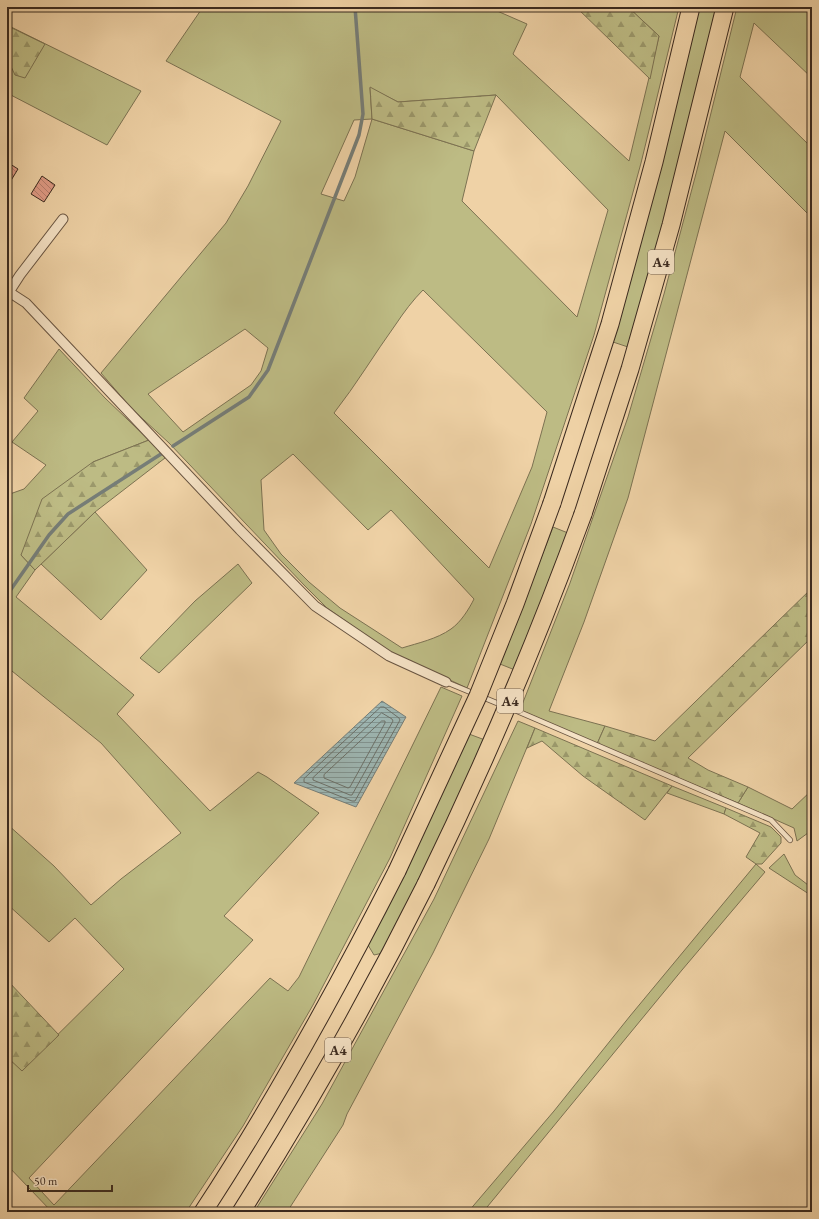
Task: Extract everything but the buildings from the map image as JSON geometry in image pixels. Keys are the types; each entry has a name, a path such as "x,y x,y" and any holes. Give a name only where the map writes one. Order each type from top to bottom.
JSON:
{"highway":[{"name":"A4","path":"203,1212 273,1099 368,928 397,871 478,696 516,604 596,372 654,162 691,7"},
{"name":"A4","path":"241,1212 302,1114 399,938 467,798 546,615 583,514 634,355 671,225 725,7"}],"street":[{"path":"62,219 8,292 26,304 240,530 315,606 389,656 446,682"}],"lane":[{"path":"446,682 771,820 790,840"}],"green space":[{"path":"203,7 488,7 527,24 513,54 629,161 659,36 628,7 679,7 641,163 594,335 531,524 467,688 390,652 327,608 169,443 132,409 101,373 226,223 248,186 281,121 166,61","holes":["370,88 398,102 496,95 608,210 577,317 462,201 474,151 372,119","372,119 355,177 344,201 321,194 354,120","423,290 547,412 532,467 489,568 334,413 402,315","245,329 268,348 261,371 251,385 183,432 148,394","293,454 368,530 391,510 474,599 461,619 451,629 434,638 402,648 340,608 309,582 281,554 264,530 261,480"]},
{"path":"576,7 628,7 659,36 650,79"},
{"path":"698,7 717,7 671,197 628,347 613,342"},
{"path":"737,7 810,7 812,9 812,78 754,23 740,77 812,148 812,210 809,215 725,131 628,498 584,622 549,711 605,726 597,744 520,710 570,583 628,417 664,294 697,170"},
{"path":"7,25 141,91 107,145 7,93"},
{"path":"12,28 45,44 25,78 15,75 7,58 7,50"},
{"path":"370,87 398,102 496,95 474,151 372,119"},
{"path":"59,349 105,398 149,440 93,462 21,555 35,570 16,597 134,695 117,714 210,811 258,772 319,813 224,916 253,940 29,1178 54,1205 270,978 288,991 299,977 441,687 462,696 390,858 313,1005 243,1126 186,1212 52,1212 7,1165 7,1057 22,1070 124,969 75,918 49,942 7,904 7,824 54,866 91,905 121,879 181,833 101,743 7,667 7,495 24,489 46,465 12,442 38,411 24,398"},
{"path":"149,440 165,458 95,512 35,570 21,555 42,499 93,462"},
{"path":"95,512 147,570 101,620 41,564"},
{"path":"553,527 568,533 515,670 500,664"},
{"path":"238,564 252,583 159,673 140,658 195,601"},
{"path":"812,588 812,637 688,758 708,770 748,787 738,803 597,744 605,726 655,741"},
{"path":"518,721 535,728 489,839 433,953 347,1114 343,1125 287,1212 254,1212 322,1104 434,899"},
{"path":"535,728 672,786 645,820 583,776 542,741 527,748"},
{"path":"469,734 485,740 383,953 374,955 368,945"},
{"path":"672,786 726,808 724,814 667,793"},
{"path":"748,787 792,809 812,790 812,830 797,841 794,828 738,803"},
{"path":"726,808 771,827 781,837 781,843 762,864 756,864 746,857 760,833 724,814"},
{"path":"784,854 795,875 812,888 812,896 769,868"},
{"path":"756,864 765,872 682,970 483,1212 468,1212 554,1111 630,1016"},
{"path":"7,980 59,1035 22,1071 7,1057"}],"water":[{"path":"382,701 406,717 356,807 294,783"}],"waterway":[{"path":"173,446 249,397 268,370 359,135 363,114 355,7"},
{"path":"7,595 49,535 68,514 161,454"}]}
